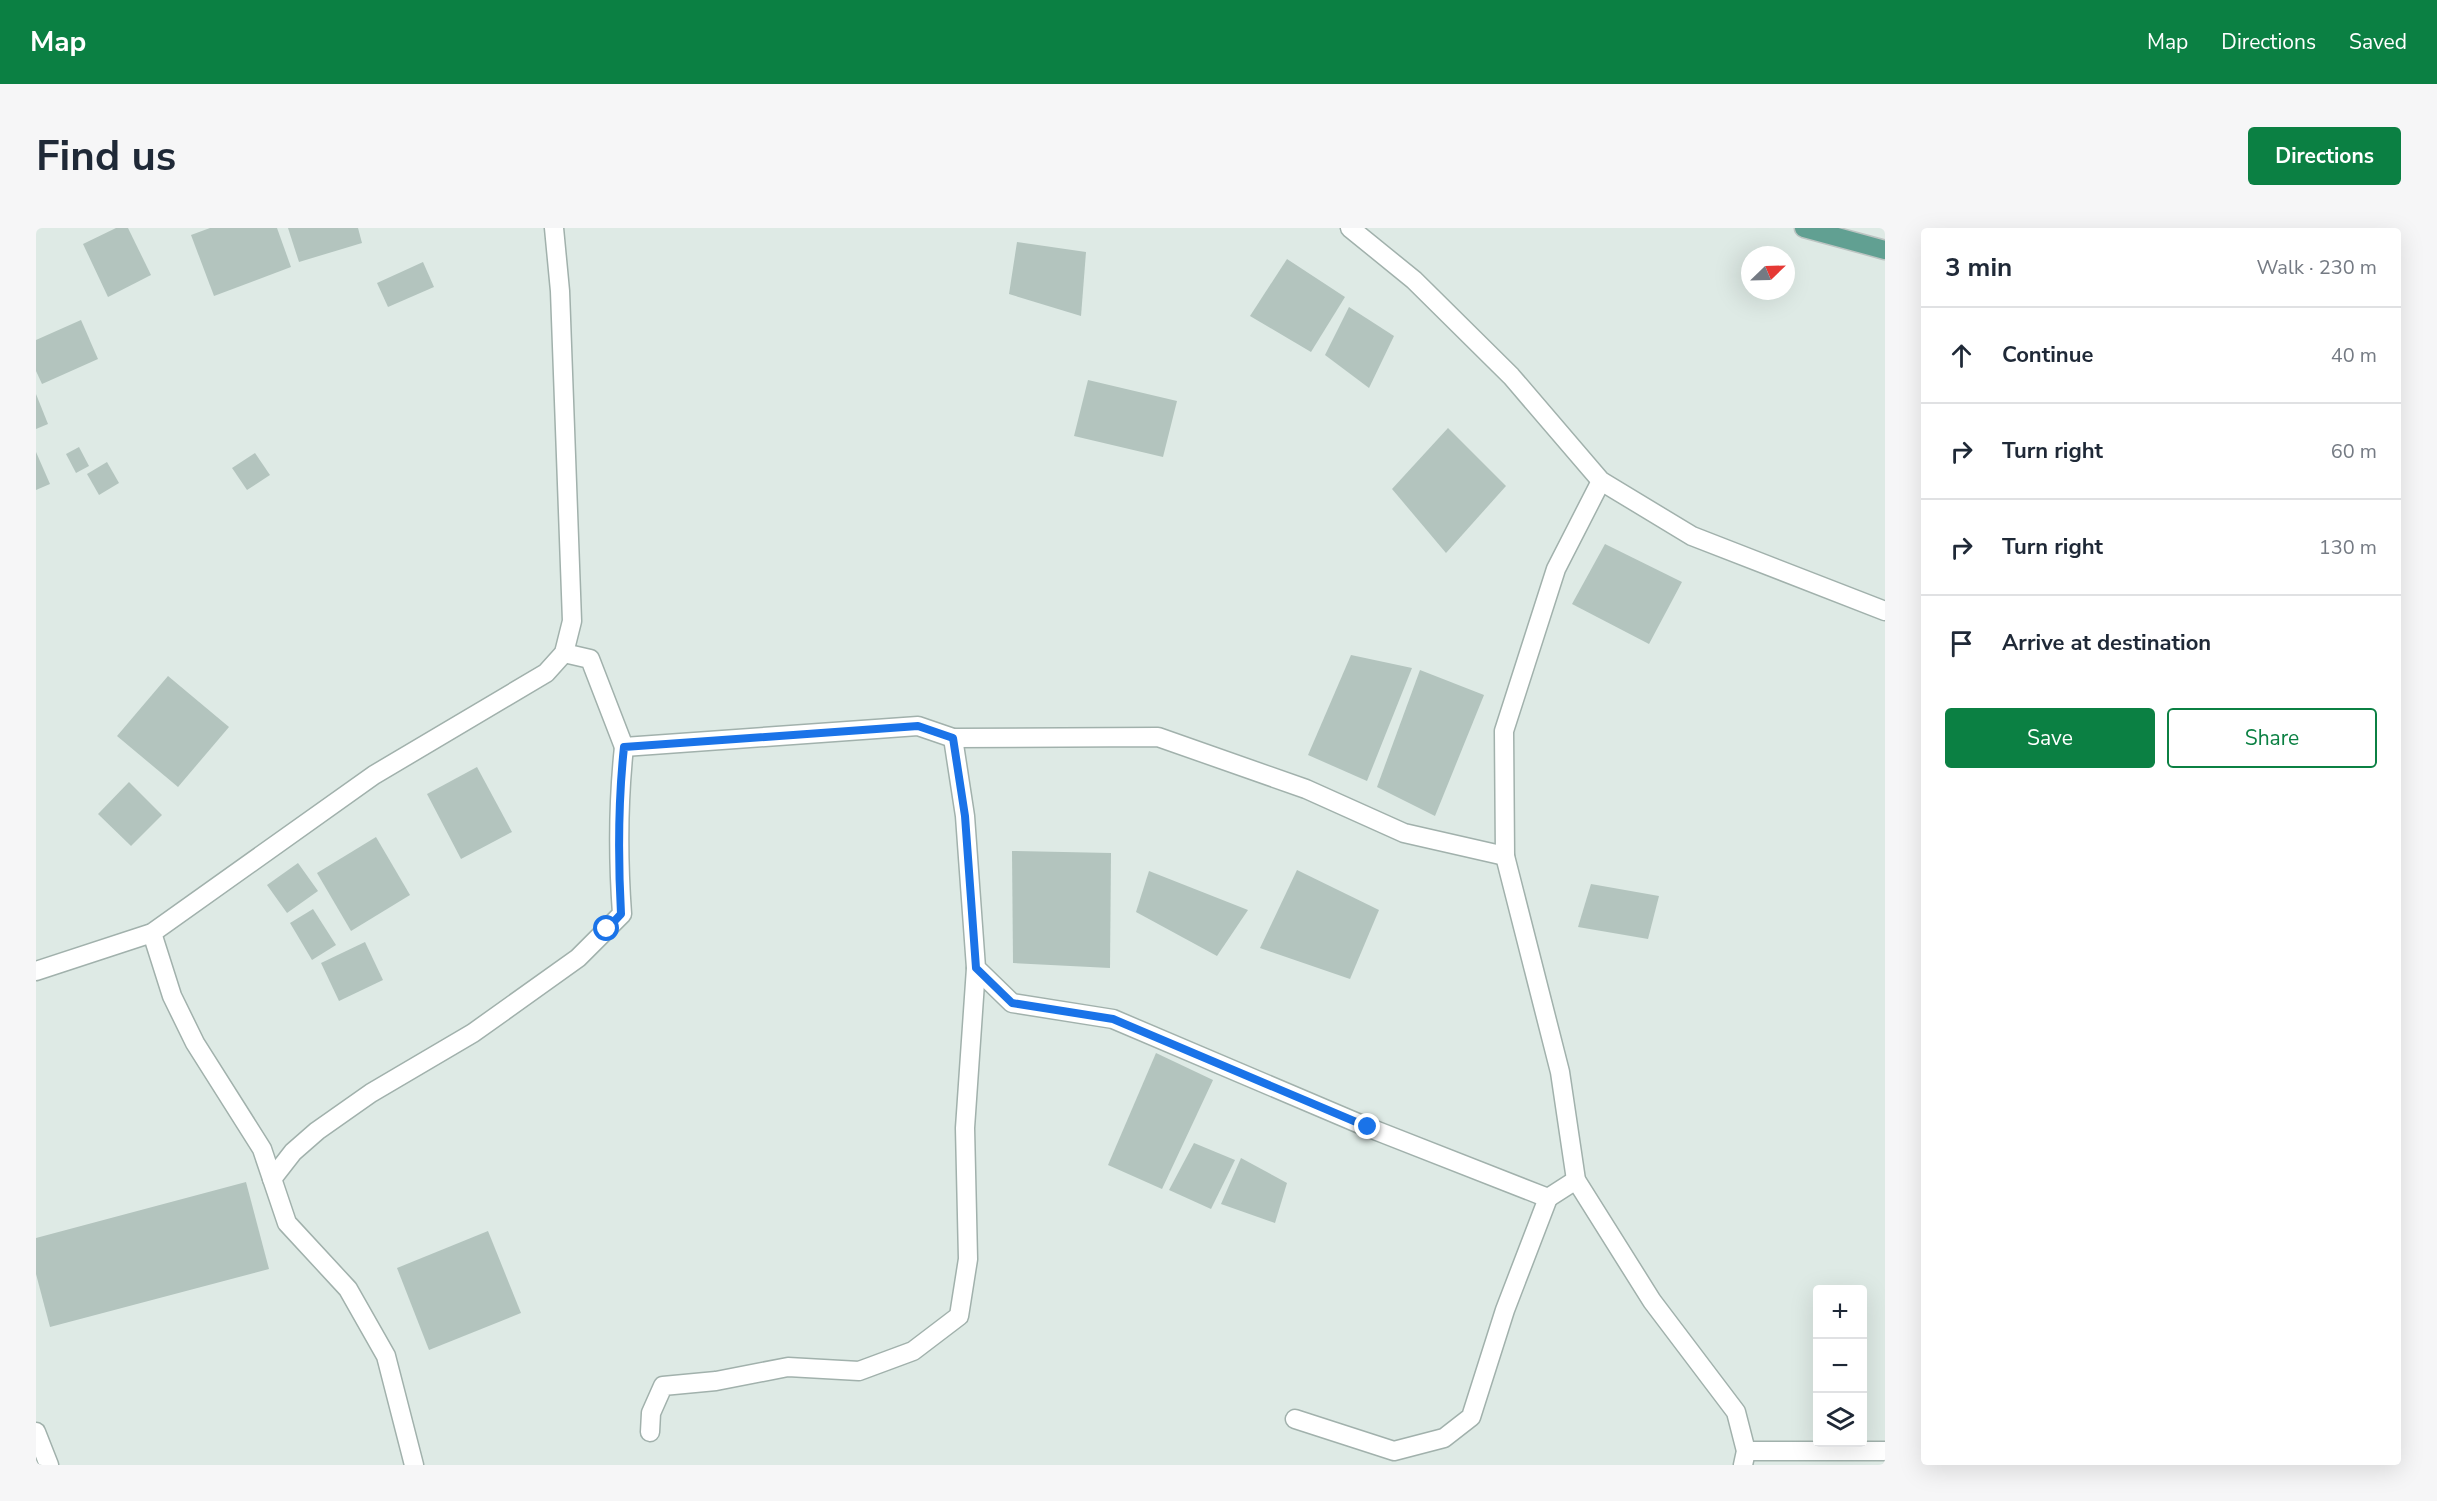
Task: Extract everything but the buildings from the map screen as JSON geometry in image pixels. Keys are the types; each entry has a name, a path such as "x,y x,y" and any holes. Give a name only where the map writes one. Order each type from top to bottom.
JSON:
{"main road":[{"path":"1804,228 1885,250"}],"street":[{"path":"36,971 152,933 374,775 546,673 564,653 572,621 560,291 554,228"},
{"path":"1350,228 1414,280 1511,376 1601,482 1692,536 1885,611"},
{"path":"1601,482 1556,569 1504,731 1505,856 1560,1071 1576,1180 1652,1301 1736,1412 1744,1458 1885,1451"},
{"path":"272,1179 294,1152 317,1131 371,1094 482,1027 578,958 621,914 618,859 620,788 624,747 590,659 564,653"},
{"path":"624,747 918,726 953,738 1158,737 1306,789 1404,833 1505,856"},
{"path":"650,1432 651,1413 663,1386 716,1380 788,1367 859,1371 913,1351 959,1317 969,1259 965,1128 976,968 965,816 953,738"},
{"path":"152,933 172,996 195,1043 262,1149 286,1223 348,1288 386,1356 414,1465"},
{"path":"976,968 1012,1003 1113,1019 1368,1127 1548,1198"},
{"path":"1295,1419 1394,1451 1444,1438 1471,1417 1505,1311 1548,1198 1576,1180"},
{"path":"36,1432 49,1465"}],"route":[{"path":"607,929 621,914 618,859 620,788 624,747 918,726 953,738 965,816 976,968 1012,1003 1113,1019 1368,1127"}]}
